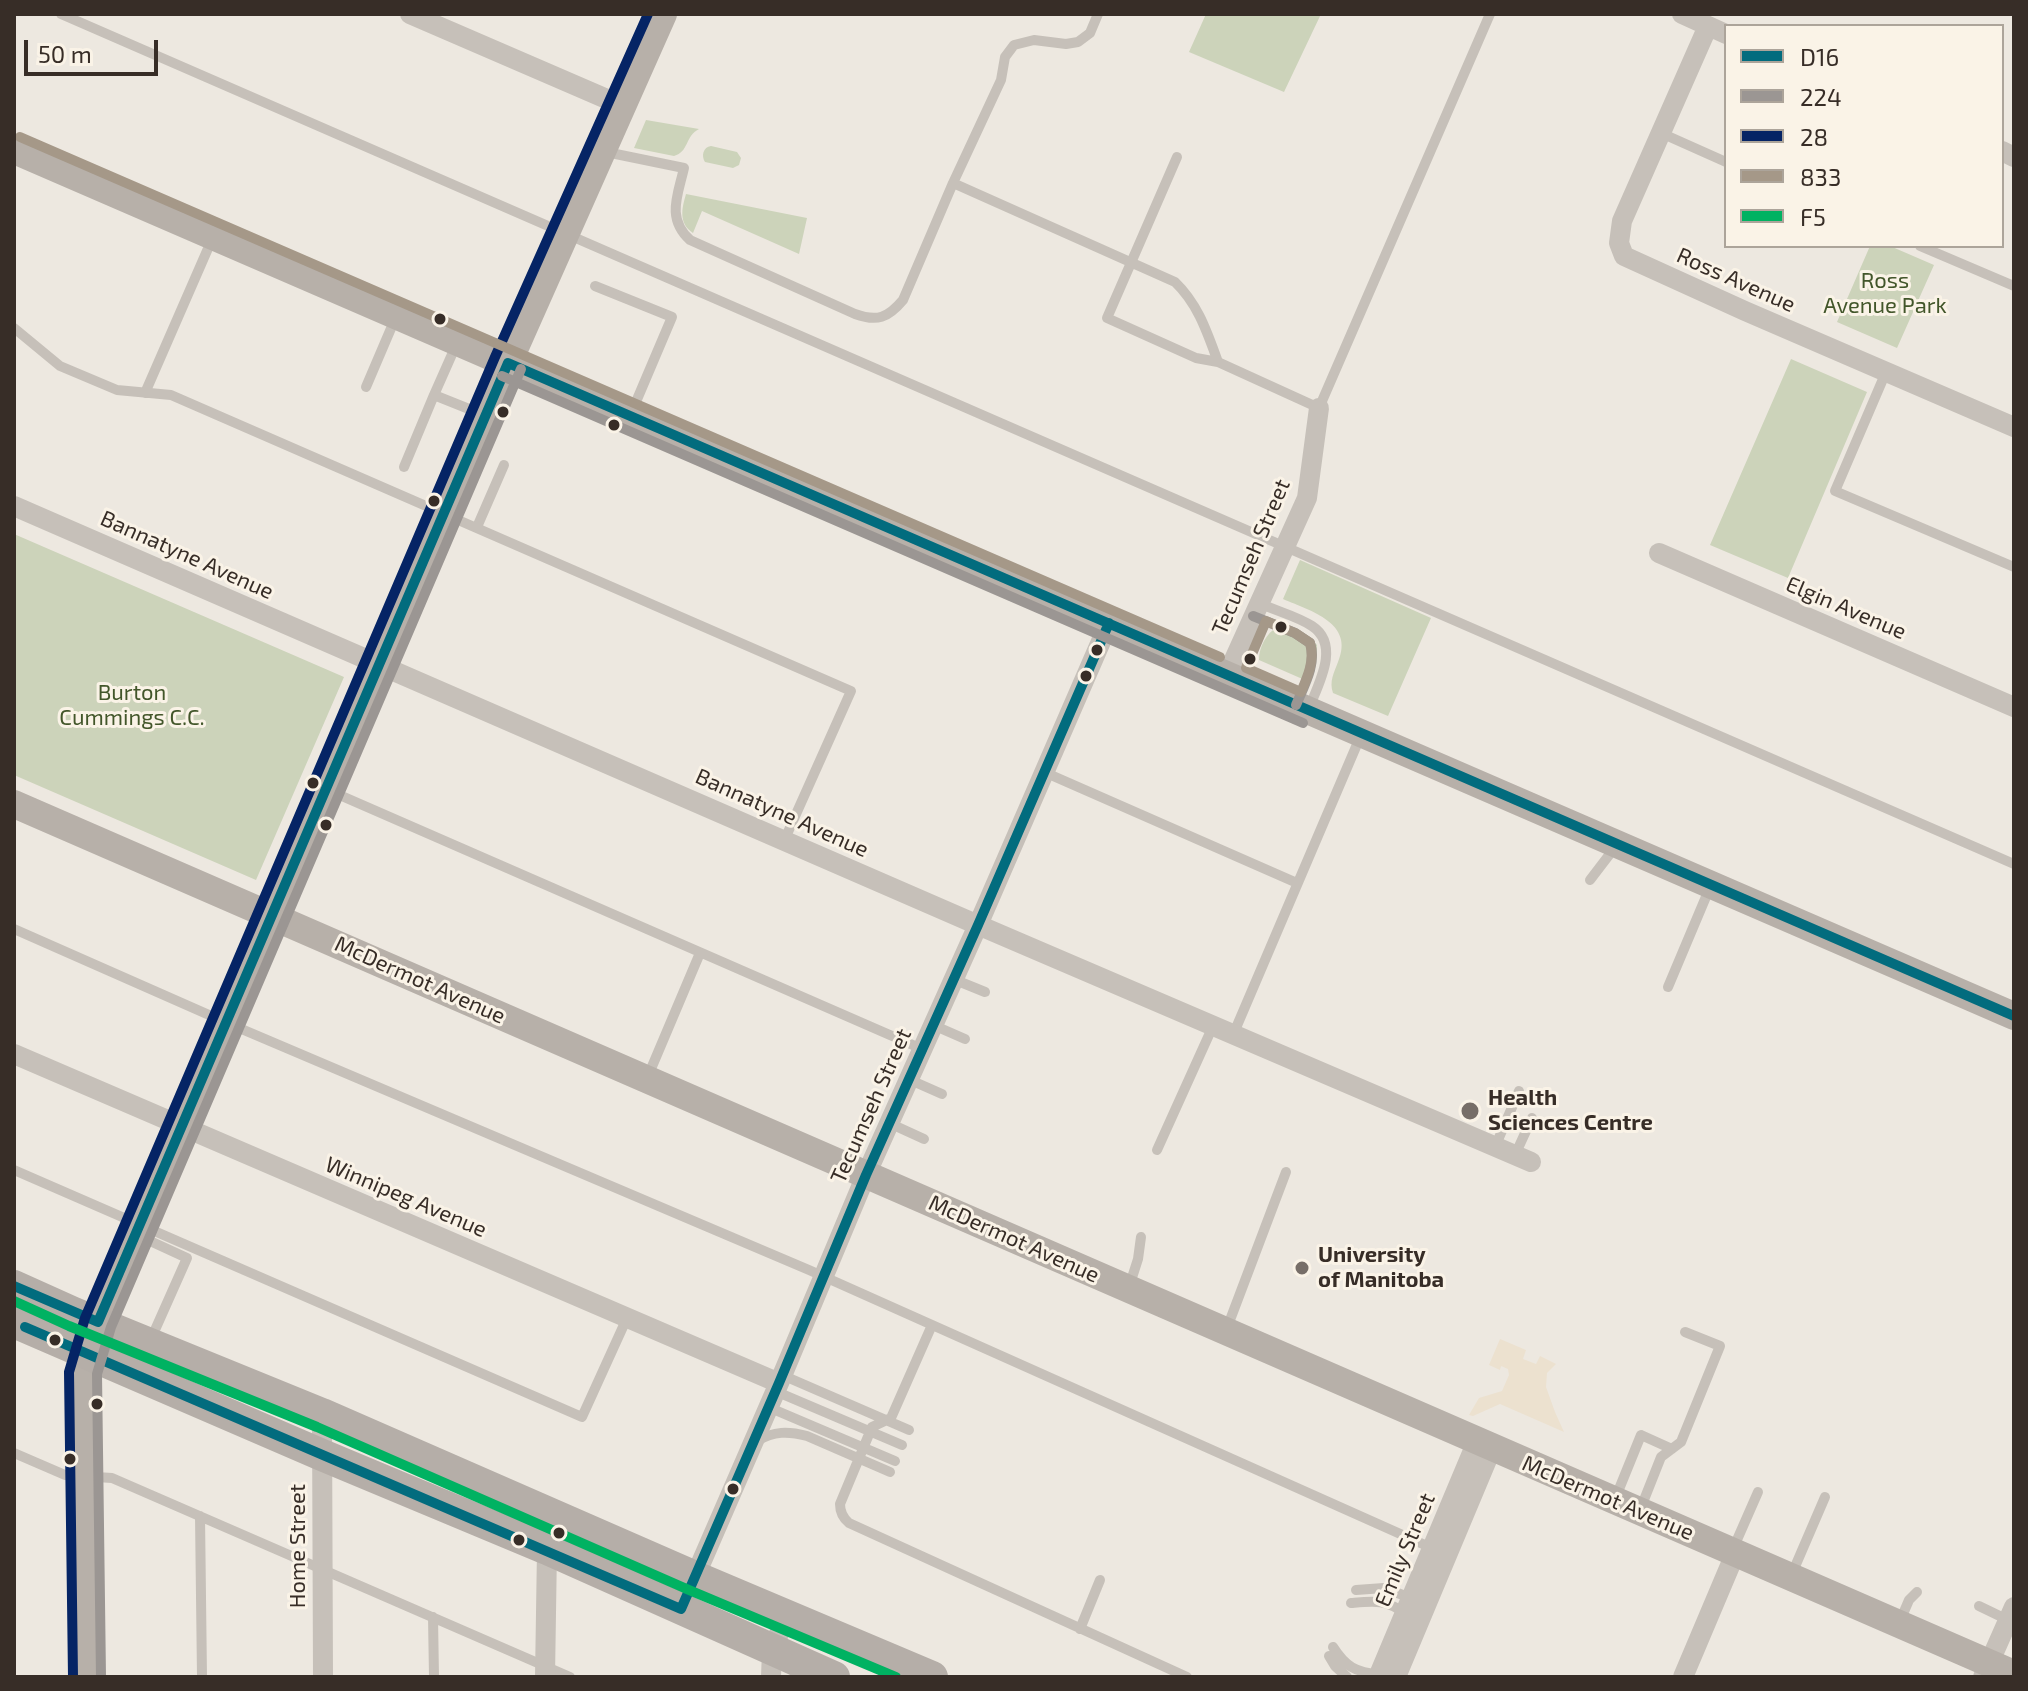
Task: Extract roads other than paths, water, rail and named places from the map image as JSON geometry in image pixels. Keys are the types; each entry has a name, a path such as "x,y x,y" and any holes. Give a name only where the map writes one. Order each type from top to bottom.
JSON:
{"main road":[{"path":"87,1677 83,1372 98,1322 508,363 663,14"},
{"path":"14,150 1617,844 1707,887 2014,1016"},
{"name":"McDermot Avenue","path":"14,804 1898,1624 1995,1671"},
{"path":"14,1286 322,1414 932,1677"},
{"path":"14,1322 681,1609 772,1663 834,1677"}],"street":[{"path":"410,14 623,106"},
{"path":"1661,133 1717,30 1682,14"},
{"name":"Ross Avenue","path":"1661,133 1622,221 1619,234 1624,256 2014,427"},
{"name":"Tecumseh Street","path":"1227,675 1307,498 1319,408"},
{"name":"Bannatyne Avenue","path":"14,506 1523,1159"},
{"name":"Elgin Avenue","path":"1659,553 2014,707"},
{"name":"Tecumseh Street","path":"681,1609 866,1175 1109,623"},
{"name":"Winnipeg Avenue","path":"14,1054 627,1318 776,1389"},
{"name":"Home Street","path":"322,1414 323,1677"},
{"name":"Emily Street","path":"1387,1676 1411,1613 1485,1445"},
{"path":"545,1672 547,1549"},
{"name":"Emily Street","path":"1411,1613 1440,1552"},
{"path":"1683,1677 1734,1553"},
{"path":"1995,1671 2011,1613"},
{"path":"772,1663 787,1615"}],"lane":[{"path":"61,14 2013,860"},
{"path":"603,152 684,168 675,209 682,232 690,240 869,319 885,316 903,300 1001,80 1005,57 1014,45 1034,40 1066,44 1078,42 1090,33 1098,14"},
{"path":"1177,157 1107,318 1196,358 1218,362 1319,408 1490,14"},
{"path":"1661,133 1724,161"},
{"path":"953,183 1175,282 1199,313 1218,362"},
{"path":"145,393 214,236"},
{"path":"1925,248 2014,286"},
{"path":"595,286 672,317 630,416"},
{"path":"366,387 396,314"},
{"path":"14,328 60,366 117,390 171,395 851,691 784,841"},
{"path":"404,467 458,341"},
{"path":"1886,372 1835,491 2014,567"},
{"path":"434,395 486,416"},
{"path":"477,527 504,465"},
{"path":"1259,603 1314,627 1322,637 1327,650 1325,664 1309,710"},
{"path":"1233,1035 1361,733"},
{"path":"1044,772 1297,883"},
{"path":"326,790 922,1049"},
{"path":"1590,880 1617,844"},
{"path":"1668,987 1707,887"},
{"path":"14,929 824,1277 1440,1552"},
{"path":"647,1079 700,953"},
{"path":"953,979 985,992"},
{"path":"933,1025 965,1039"},
{"path":"1157,1150 1213,1026"},
{"path":"908,1079 942,1094"},
{"path":"1495,1147 1519,1091"},
{"path":"1523,1159 1532,1118"},
{"path":"889,1123 924,1139"},
{"path":"14,1170 137,1230 582,1417 627,1318"},
{"path":"1226,1332 1286,1172"},
{"path":"137,1230 187,1258 149,1343"},
{"path":"1128,1289 1138,1259 1141,1237"},
{"path":"932,1325 891,1418 870,1431 840,1504 844,1519 1187,1677"},
{"path":"1627,1506 1661,1457 1681,1442 1720,1346 1685,1332"},
{"path":"776,1389 887,1420 909,1430"},
{"path":"776,1389 902,1445"},
{"path":"776,1389 861,1453"},
{"path":"752,1445 772,1434 793,1432 861,1453 892,1467"},
{"path":"1627,1506 1641,1435 1672,1449"},
{"path":"14,1453 65,1475 112,1478 433,1617 545,1672 570,1677"},
{"path":"1734,1553 1758,1492"},
{"path":"1790,1577 1825,1497"},
{"path":"200,1516 202,1677"},
{"path":"1080,1629 1100,1580"},
{"path":"1356,1590 1384,1588 1411,1613"},
{"path":"1898,1624 1909,1600 1917,1592"},
{"path":"1351,1603 1380,1601 1411,1613"},
{"path":"1979,1606 2011,1613"},
{"path":"433,1617 434,1677"},
{"path":"1347,1677 1335,1666 1331,1651 1363,1674 1387,1676"}],"place":[{"name":"Health Sciences Centre","path":"1470,1111"},
{"name":"University of Manitoba","path":"1302,1268"}],"park label":[{"name":"Ross Avenue Park","path":"1885,294"},
{"name":"Burton Cummings C.C.","path":"132,706"}]}
